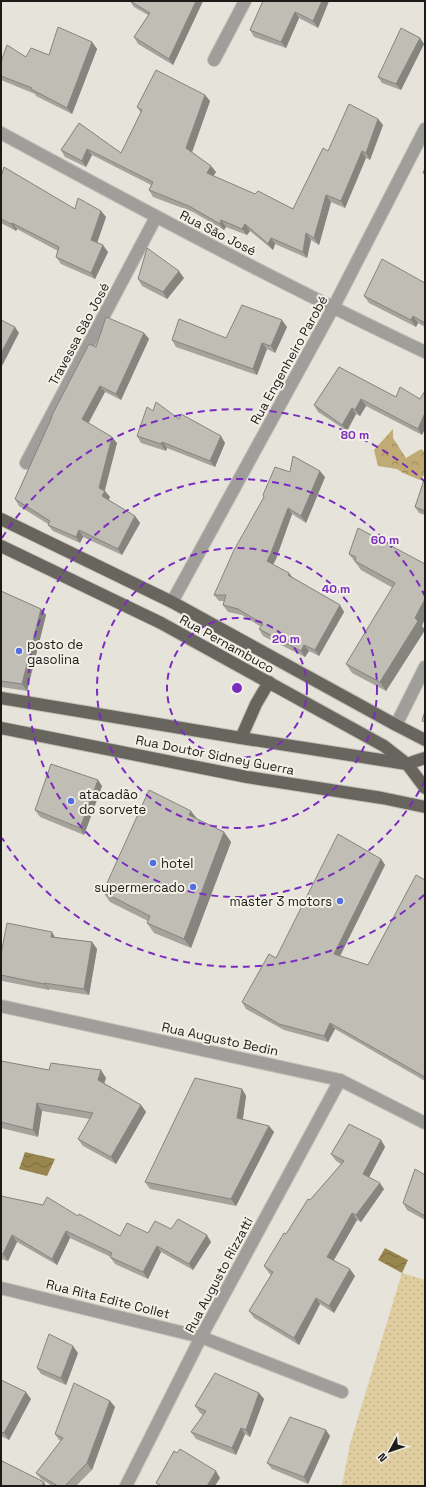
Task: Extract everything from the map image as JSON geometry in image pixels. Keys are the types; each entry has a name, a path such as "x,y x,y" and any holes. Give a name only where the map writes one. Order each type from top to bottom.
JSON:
{"main road":[{"name":"Rua Pernambuco","path":"1,519 172,602 425,740"},
{"name":"Rua Pernambuco","path":"1,546 160,623 384,746 407,764 425,788"},
{"path":"241,738 256,704 268,682"},
{"name":"Rua Doutor Sidney Guerra","path":"1,698 407,764 425,758"},
{"name":"Rua Doutor Sidney Guerra","path":"1,728 247,777 382,798 425,807"}],"street":[{"path":"214,60 245,1"},
{"name":"Rua Engenheiro Parobé","path":"172,602 333,308 425,129"},
{"name":"Rua São José","path":"1,133 156,217 333,308 425,352"},
{"name":"Travessa São José","path":"26,463 156,217"},
{"path":"396,725 425,667"},
{"name":"Rua Augusto Bedin","path":"1,1006 340,1080 425,1123"},
{"name":"Rua Augusto Rizzatti","path":"126,1486 201,1337 340,1080"},
{"name":"Rua Rita Edite Collet","path":"1,1288 201,1337 342,1392"}],"shaded area":[{"path":"402,1273 425,1280 425,1486 342,1486 350,1444"}],"green space":[{"path":"393,429 393,438 406,458 421,449 425,452 425,474 420,480 397,469 378,466 374,450"}],"water":[{"path":"25,1152 55,1159 47,1176 19,1169"},
{"path":"385,1248 408,1260 402,1273 378,1260"}],"building":[{"path":"130,1 196,1 169,59 134,37 150,13"},
{"path":"263,1 322,1 313,21 295,12 281,42 250,30"},
{"path":"58,27 92,42 67,108 31,89 32,88 1,76 1,62 7,45 26,57 31,48 49,55"},
{"path":"401,28 420,38 396,84 378,77"},
{"path":"156,70 205,95 186,148 211,166 207,173 255,194 258,191 293,209 323,148 328,151 349,104 378,119 366,153 362,151 341,201 326,195 314,238 306,233 303,252 271,238 268,244 245,224 242,229 221,220 220,224 189,206 149,190 153,182 87,149 82,161 61,150 79,123 121,153 142,110 137,107"},
{"path":"4,167 75,209 78,198 101,211 91,240 103,245 91,273 56,257 59,247 1,219 1,177"},
{"path":"147,248 179,271 163,292 138,279"},
{"path":"382,259 425,283 425,323 413,316 411,320 364,296"},
{"path":"242,305 282,320 271,346 262,343 253,369 172,340 179,319 226,338"},
{"path":"106,317 144,333 116,394 100,386 82,419 112,437 99,488 105,491 102,496 135,516 118,549 79,530 76,537 48,525 50,521 15,499 51,417 89,344 96,347"},
{"path":"1,320 15,327 1,353"},
{"path":"339,367 396,397 400,387 420,399 425,391 425,415 418,429 361,399 355,410 352,408 342,425 314,405"},
{"path":"156,402 179,419 181,414 221,436 210,461 162,442 161,444 137,436 147,407 153,411"},
{"path":"293,456 320,471 301,516 288,508 267,561 340,605 315,650 304,645 301,651 259,629 263,624 238,609 223,605 226,595 214,595 234,550 264,497 263,495 275,467 290,472"},
{"path":"425,477 425,511 415,507"},
{"path":"358,528 425,564 425,599 415,618 418,621 380,682 346,664 395,583 355,561 356,557 349,554"},
{"name":"posto de gasolina","path":"1,591 41,609 22,684 1,681"},
{"path":"425,711 425,722 422,721"},
{"name":"atacadão do sorvete","path":"51,764 98,780 80,828 35,810"},
{"path":"149,790 191,811 189,815 224,832 184,939 147,923 150,916 103,892"},
{"path":"338,834 381,859 334,954 368,965 416,875 425,880 425,1077 330,1023 324,1036 279,1024 242,1002 269,954 276,958"},
{"path":"7,923 52,932 51,937 92,942 84,989 44,984 1,975 1,954"},
{"path":"1,1061 49,1070 51,1063 101,1070 98,1080 141,1105 111,1157 78,1139 93,1113 37,1103 33,1130 1,1122"},
{"path":"195,1078 242,1089 237,1118 269,1126 231,1199 145,1182"},
{"path":"349,1124 381,1140 363,1174 380,1183 356,1215 352,1213 327,1257 350,1269 329,1306 316,1298 294,1338 249,1311 273,1272 264,1266 284,1233 286,1234 308,1199 310,1200 344,1161 331,1154"},
{"path":"415,1169 425,1175 425,1216 403,1203"},
{"path":"1,1196 43,1205 47,1197 78,1216 79,1214 120,1236 127,1223 148,1233 155,1221 171,1229 178,1219 207,1235 189,1264 157,1246 143,1272 110,1257 112,1253 66,1231 52,1259 12,1235 3,1254 1,1254"},
{"path":"49,1334 73,1346 61,1378 37,1368"},
{"path":"215,1373 259,1393 246,1430 241,1428 232,1448 191,1432 206,1411 195,1406"},
{"path":"1,1380 26,1392 4,1433 1,1432"},
{"path":"74,1383 110,1401 87,1463 65,1486 58,1486 36,1473 63,1438 55,1434"},
{"path":"290,1417 326,1430 304,1477 267,1463"},
{"path":"180,1449 216,1471 207,1486 162,1486 156,1483 174,1451 177,1453"},
{"path":"2,1461 44,1482 42,1486 1,1486"}],"place":[{"name":"posto de gasolina","path":"19,651"},
{"name":"atacadão do sorvete","path":"71,801"},
{"name":"hotel","path":"153,863"},
{"name":"supermercado","path":"193,887"},
{"name":"master 3 motors","path":"340,901"}]}
